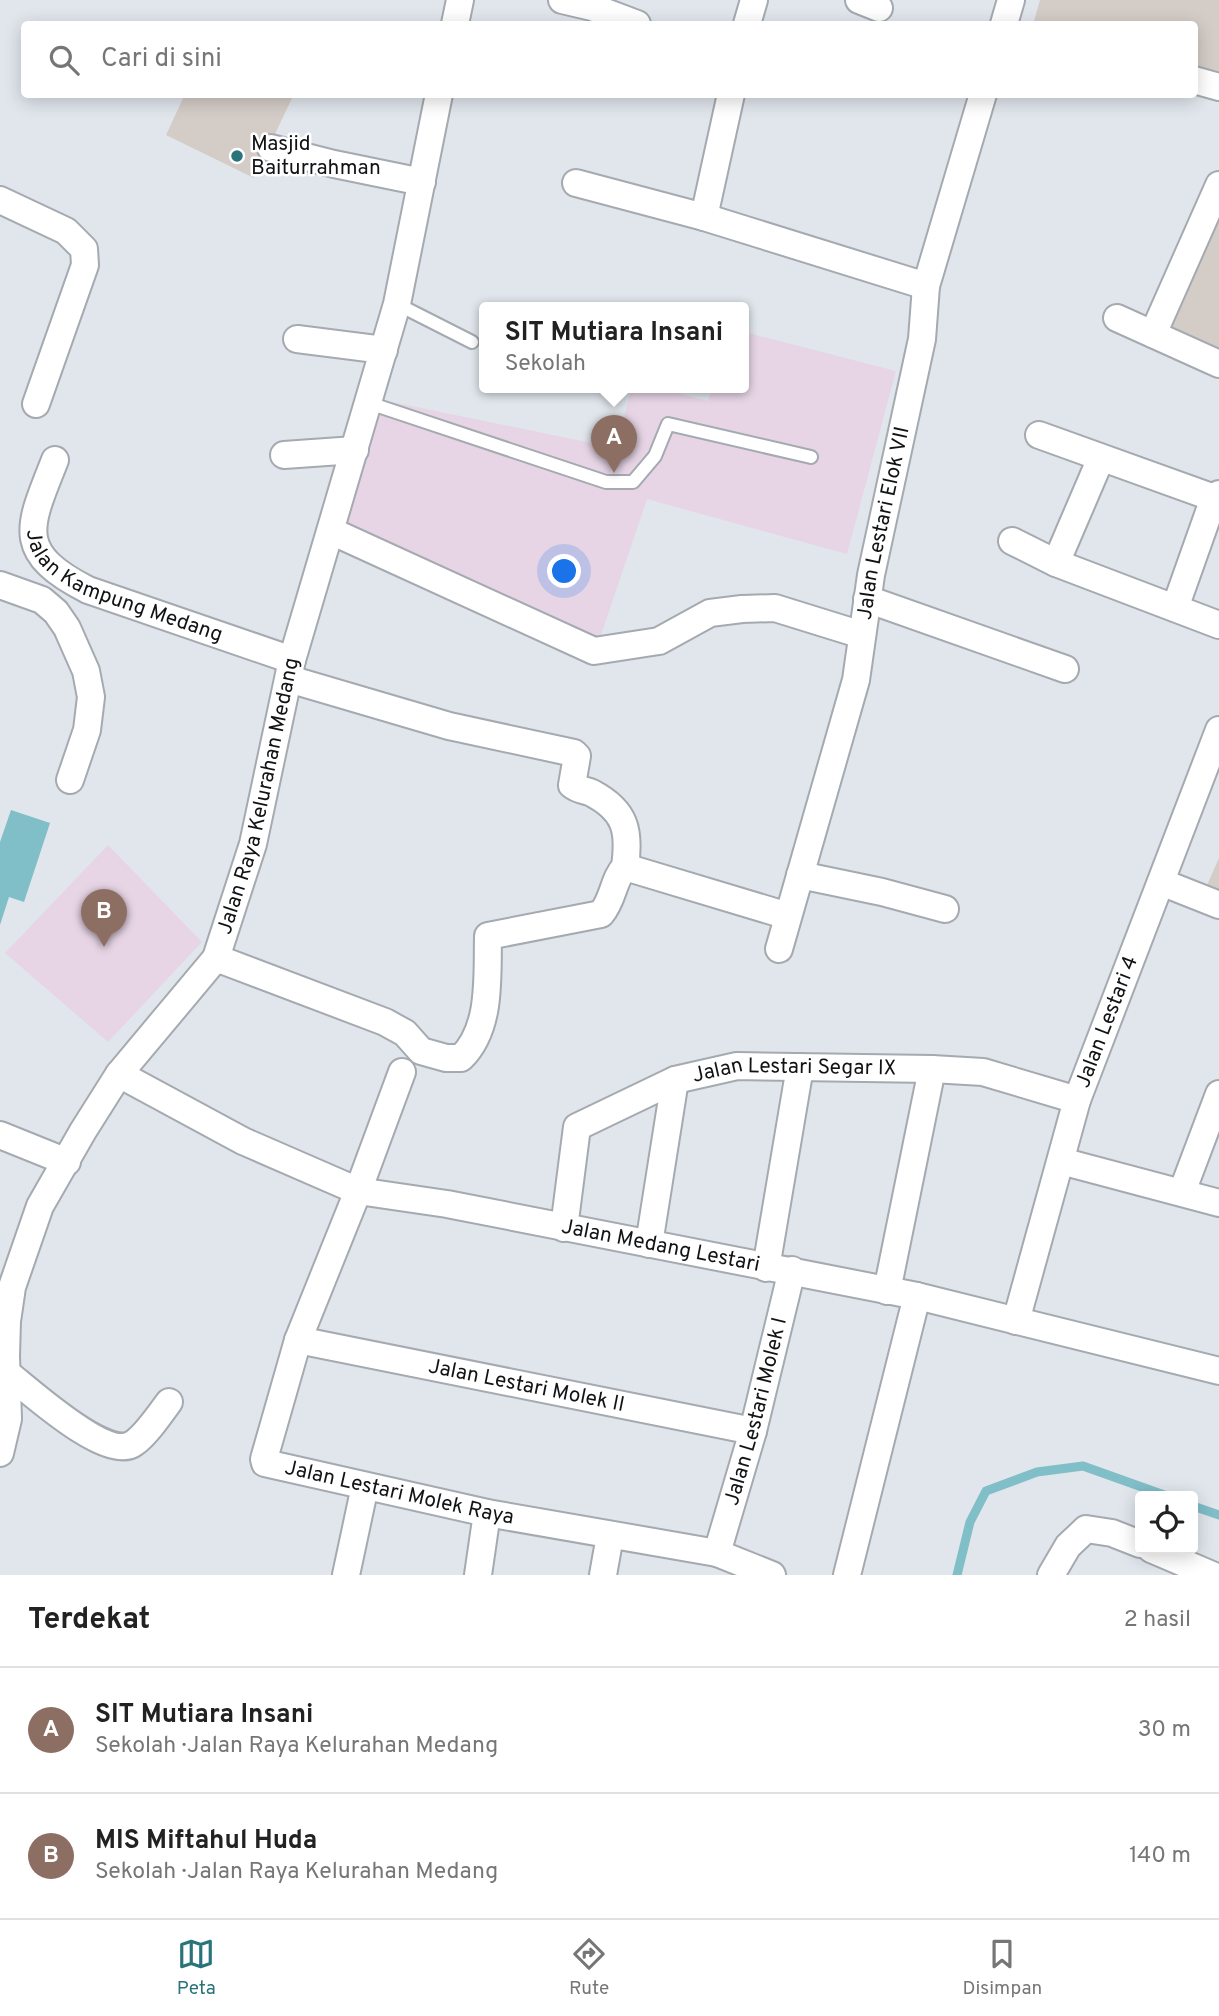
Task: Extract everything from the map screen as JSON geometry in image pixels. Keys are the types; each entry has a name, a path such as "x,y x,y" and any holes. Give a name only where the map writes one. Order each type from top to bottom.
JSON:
{"street":[{"path":"456,21 460,0"},
{"path":"562,0 592,7 628,21"},
{"path":"748,21 754,0"},
{"path":"1005,21 1011,0"},
{"path":"1198,81 1219,87"},
{"name":"Jalan Raya Kelurahan Medang","path":"0,1453 8,1419 4,1361 12,1287 40,1206 119,1074 216,958 253,844 290,670 397,304 438,98"},
{"path":"704,217 730,98"},
{"name":"Jalan Lestari Elok VII","path":"779,949 856,680 871,575 922,339 926,286 982,98"},
{"path":"271,148 422,182"},
{"path":"576,183 704,217 926,286"},
{"path":"1153,334 1219,184"},
{"path":"0,200 66,231 84,249 85,265 36,404"},
{"path":"1116,318 1219,364"},
{"path":"297,339 384,350"},
{"path":"1040,435 1217,496 1175,608"},
{"path":"284,455 355,450"},
{"path":"1056,562 1101,458"},
{"name":"Jalan Kampung Medang","path":"55,460 40,498 32,533 36,546 47,563 68,580 290,670 449,726 574,752 577,756 574,787 615,807 625,827 628,844 625,867"},
{"path":"331,531 594,650 659,641 710,613 742,609 775,608 862,635"},
{"path":"1012,541 1056,562 1219,625"},
{"path":"0,585 42,600 56,612 86,671 91,697 88,730 70,780"},
{"path":"867,599 1065,669"},
{"name":"Jalan Lestari 4","path":"1016,1321 1077,1100 1161,882 1214,757 1219,730"},
{"path":"216,958 386,1022 405,1033 421,1051 446,1058 461,1058 478,1035 486,1002 488,936 601,914 615,890 620,872 625,867 788,916"},
{"path":"800,875 882,892 945,909"},
{"path":"1161,882 1219,905"},
{"name":"Jalan Lestari Segar IX","path":"649,1244 675,1080 737,1066 932,1069 983,1072 1077,1100"},
{"name":"Jalan Lestari Molek I","path":"728,1563 779,1269 800,1067"},
{"path":"887,1291 932,1069"},
{"name":"Jalan Lestari Molek Raya","path":"402,1072 298,1340 264,1462 487,1513 610,1536 772,1575"},
{"name":"Jalan Medang Lestari","path":"119,1074 243,1141 358,1191 447,1204 917,1296 1219,1371"},
{"path":"564,1228 577,1127 675,1080"},
{"path":"1182,1192 1219,1094"},
{"path":"0,1135 66,1162"},
{"path":"1061,1161 1219,1203"},
{"path":"847,1575 917,1296"},
{"name":"Jalan Lestari Molek II","path":"298,1340 753,1431"},
{"path":"4,1361 93,1438 114,1447 126,1447 135,1443 169,1402"},
{"path":"346,1575 365,1486"},
{"path":"478,1575 487,1513"},
{"path":"1051,1575 1068,1546 1086,1529 1100,1530 1135,1542"},
{"path":"603,1575 610,1536"},
{"path":"1162,1554 1200,1572"}],"lane":[{"path":"397,304 472,342"},
{"path":"369,403 606,482 633,482 655,456 668,424 811,457"}],"shaded area":[{"path":"749,333 896,371 847,554 647,499 597,647 337,546 382,400 616,448 630,393 677,393 708,401 710,393 749,393"},
{"path":"108,845 202,942 108,1042 5,953"}],"water":[{"path":"11,810 50,823 24,902 9,897 0,925 0,842"}],"building":[{"path":"1040,0 1219,0 1219,74 1198,68 1198,21 1034,21"},
{"name":"Masjid Baiturrahman","path":"183,98 292,98 254,178 166,135"},
{"path":"1219,201 1219,354 1163,329"},
{"path":"1219,858 1219,899 1204,892"}],"waterway":[{"path":"957,1575 970,1522 986,1491 1037,1472 1083,1466 1153,1491"},
{"path":"1198,1508 1219,1515"}],"place":[{"name":"Masjid Baiturrahman","path":"237,156"},
{"name":"SIT Mutiara Insani","path":"614,473"},
{"name":"MIS Miftahul Huda","path":"104,947"}]}
